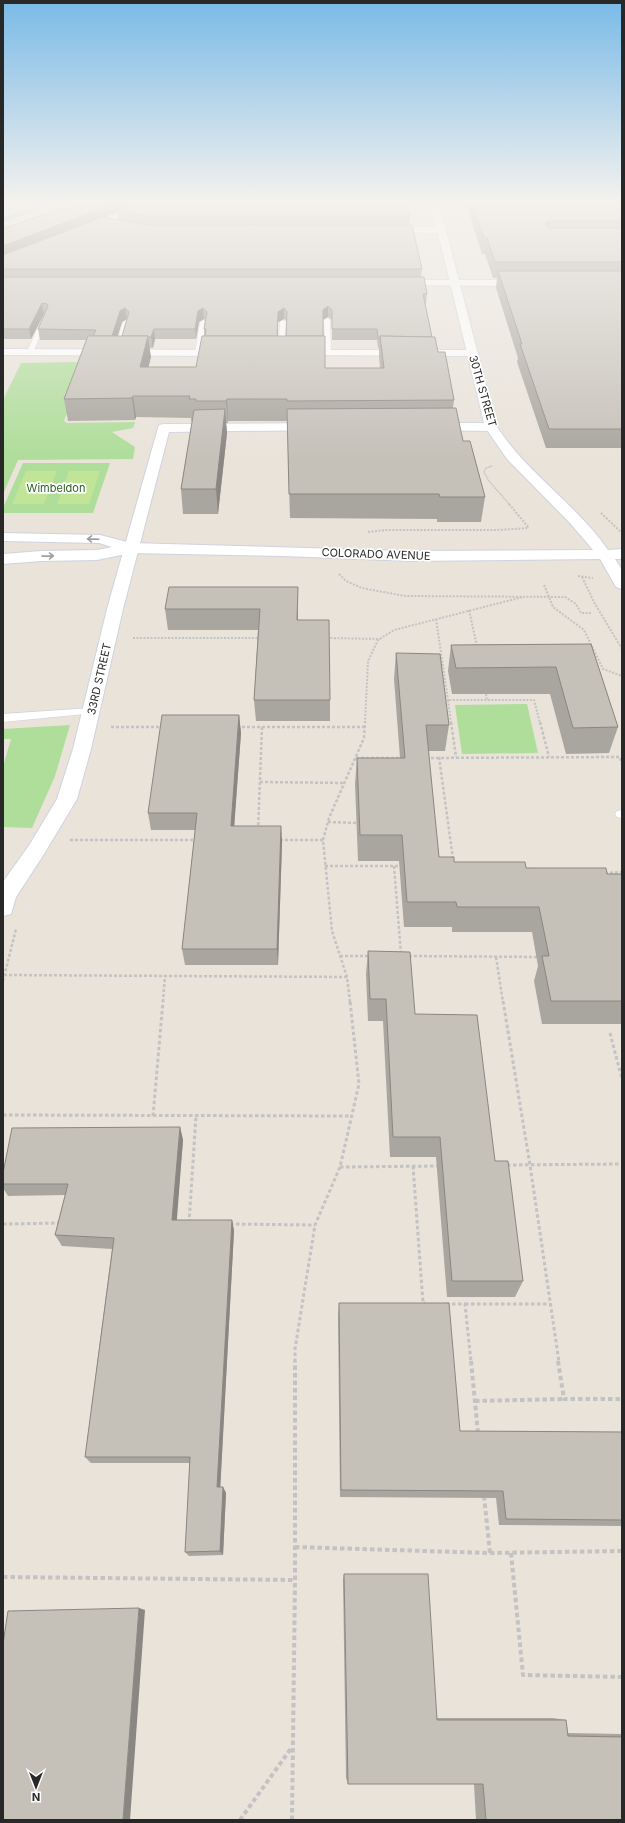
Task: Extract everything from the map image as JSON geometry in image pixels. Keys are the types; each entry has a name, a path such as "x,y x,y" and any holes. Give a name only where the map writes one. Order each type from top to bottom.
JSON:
{"street":[{"name":"30TH STREET","path":"456,289 494,430 507,450 523,469 570,514 605,554 622,584"},
{"path":"3,352 236,353"},
{"path":"266,353 472,353"},
{"path":"416,431 494,430"},
{"name":"33RD STREET","path":"3,908 6,895 38,849 67,799 89,719 131,548 161,436 327,431"},
{"name":"COLORADO AVENUE","path":"3,537 100,539 131,548"},
{"name":"COLORADO AVENUE","path":"3,559 97,555 131,548 282,551 413,556 622,554"}],"lane":[{"path":"30,352 46,316"},
{"path":"327,320 328,353"},
{"path":"117,352 126,322"},
{"path":"198,353 203,322"},
{"path":"281,353 283,322"},
{"path":"3,718 89,719"}],"path":[{"path":"367,532 386,530 498,530 530,528 489,481 484,472 486,468 497,465"},
{"path":"600,513 622,534"},
{"path":"341,574 346,581 362,588 405,596 565,597 576,604 581,613 591,613"},
{"path":"581,577 622,649"},
{"path":"544,585 553,607 584,630 603,669 622,676"},
{"path":"292,1820 295,1580 295,1349 316,1224 340,1167 359,1084 347,977 332,931 323,840 328,822 364,738 368,661 378,640 394,630 523,597"},
{"path":"469,610 477,648"},
{"path":"436,619 456,757"},
{"path":"126,638 261,638"},
{"path":"325,638 381,638"},
{"path":"486,694 487,700"},
{"path":"448,700 534,700 549,757"},
{"path":"89,719 168,727"},
{"path":"231,727 365,727"},
{"path":"258,833 262,727"},
{"path":"439,757 454,866"},
{"path":"424,758 620,757 622,764"},
{"path":"356,758 409,758"},
{"path":"260,782 345,783"},
{"path":"328,822 357,823"},
{"path":"64,840 204,840"},
{"path":"272,840 323,840"},
{"path":"325,866 409,866"},
{"path":"394,866 401,956"},
{"path":"599,873 622,872"},
{"path":"340,956 371,956"},
{"path":"394,956 542,957"},
{"path":"496,957 530,1165 564,1399"},
{"path":"3,975 347,977"},
{"path":"153,1116 165,975"},
{"path":"610,1033 622,1079"},
{"path":"3,1115 351,1116"},
{"path":"189,1223 196,1116"},
{"path":"499,1165 622,1164"},
{"path":"413,1166 423,1303 430,1303"},
{"path":"340,1167 444,1166"},
{"path":"3,1224 67,1223"},
{"path":"182,1223 197,1223"},
{"path":"229,1224 316,1224"},
{"path":"444,1304 550,1304"},
{"path":"465,1304 478,1439"},
{"path":"475,1401 622,1399"},
{"path":"484,1492 490,1553"},
{"path":"295,1547 490,1553 622,1551"},
{"path":"510,1553 523,1675 622,1676"},
{"path":"3,1577 295,1580"},
{"path":"240,1820 293,1746"}],"green space":[{"path":"76,362 84,368 64,421 67,423 135,422 133,428 112,432 135,447 133,459 18,460 3,494 3,400 21,363"},
{"name":"Wimbeldon","path":"23,463 110,463 93,513 3,513 3,508"},
{"path":"26,471 57,471 44,504 12,504"},
{"path":"69,471 100,471 89,504 57,504"},
{"path":"527,704 538,753 462,754 455,705"},
{"path":"70,725 55,776 32,828 3,827 3,767 11,739 3,739 3,729"}],"building":[{"path":"3,289 426,289 427,294 423,294 432,337 380,336 380,338 378,338 377,329 332,329 332,310 328,306 323,310 323,336 286,336 287,312 284,308 278,312 277,336 205,336 206,329 204,329 207,312 203,308 198,311 195,329 154,329 151,337 122,336 129,312 125,308 120,311 112,336 93,336 96,330 38,329 48,306 47,304 42,303 29,329 3,329"},
{"path":"504,289 622,289 622,429 549,429 520,344 522,344"},
{"path":"88,336 148,336 140,367 196,367 202,336 325,336 325,368 384,368 380,336 435,337 438,352 445,352 454,400 287,401 287,399 227,399 226,401 196,401 196,399 189,399 190,396 133,396 132,398 64,399"},
{"path":"456,408 463,441 470,441 485,497 440,497 439,494 289,494 287,409"},
{"path":"225,409 216,489 181,489 194,410"},
{"path":"169,587 298,587 297,620 329,620 330,700 254,700 260,609 165,609"},
{"path":"591,644 618,727 573,728 556,667 456,668 451,645"},
{"path":"396,653 440,654 449,725 426,725 439,857 454,857 454,862 525,862 526,868 606,868 607,874 622,874 622,1001 551,1001 542,956 549,956 539,907 457,907 456,902 407,902 402,835 360,835 357,758 405,758"},
{"path":"162,715 239,715 231,826 281,826 277,949 182,949 197,813 148,813"},
{"path":"368,951 410,952 415,1014 477,1015 495,1161 508,1161 523,1281 452,1281 440,1137 393,1137 386,999 370,999"},
{"path":"180,1127 172,1220 232,1220 217,1487 223,1487 220,1551 185,1552 190,1457 85,1457 114,1238 55,1235 68,1184 3,1184 3,1173 12,1128"},
{"path":"339,1303 449,1303 460,1431 622,1432 622,1520 506,1519 503,1491 341,1490"},
{"path":"344,1574 428,1574 437,1720 566,1720 568,1736 622,1737 622,1820 486,1820 483,1784 348,1784"},
{"path":"139,1608 123,1820 3,1820 3,1644 8,1611"}]}
